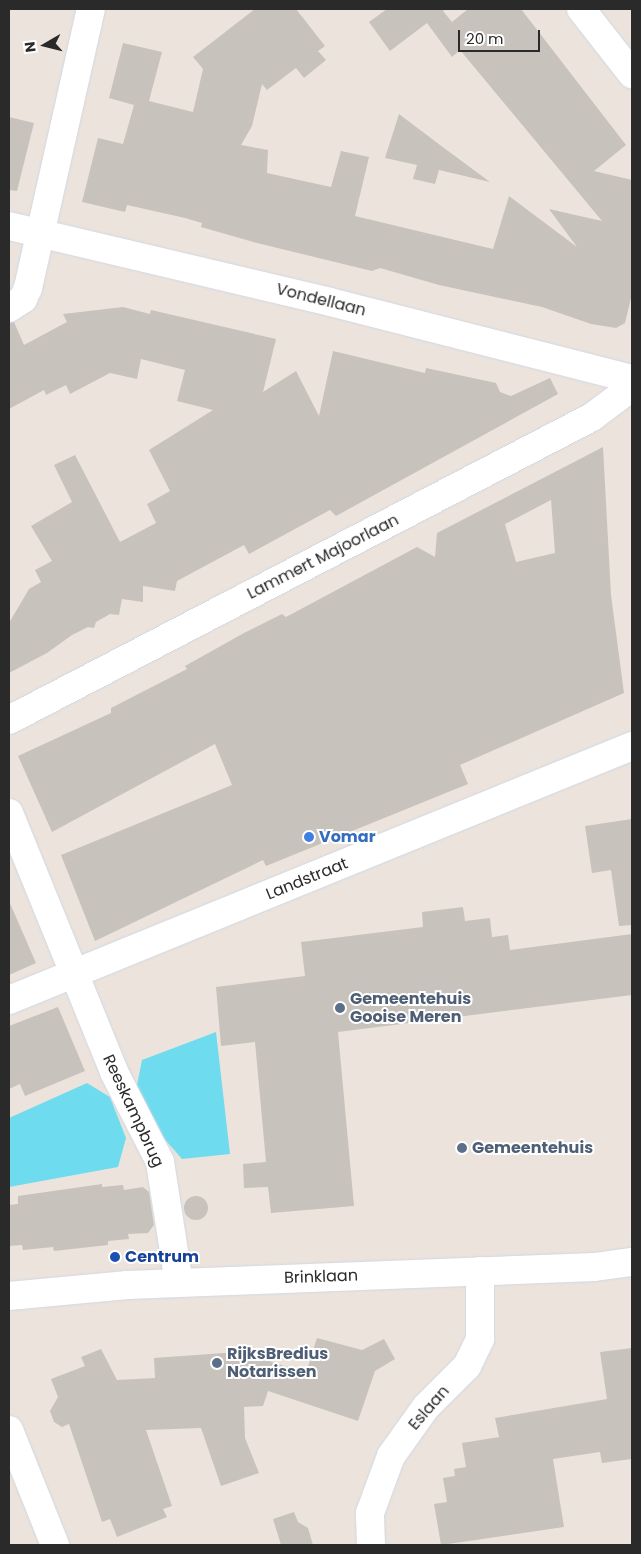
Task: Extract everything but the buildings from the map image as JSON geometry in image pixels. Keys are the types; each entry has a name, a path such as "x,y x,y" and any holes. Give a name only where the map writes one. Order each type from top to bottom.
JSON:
{"street":[{"path":"9,308 25,294 41,234 91,9"},
{"path":"581,9 632,74"},
{"name":"Vondellaan","path":"9,226 632,378"},
{"name":"Lammert Majoorlaan","path":"9,720 592,417 632,387"},
{"name":"Landstraat","path":"9,1000 632,746"},
{"name":"Reeskampbrug","path":"9,813 76,973 114,1072 160,1162 178,1282"},
{"name":"Brinklaan","path":"9,1296 178,1282 613,1266 632,1262"},
{"name":"Eslaan","path":"371,1545 370,1513 391,1456 426,1407 467,1366 480,1339 480,1271"},
{"path":"9,1430 55,1545"}],"water":[{"path":"216,1032 230,1154 182,1159 153,1126 137,1085 142,1060"},
{"path":"87,1083 110,1097 126,1138 118,1167 9,1187 9,1118"}],"place":[{"name":"Vomar","path":"309,837"},
{"name":"Gemeentehuis Gooise Meren","path":"340,1008"},
{"name":"Gemeentehuis","path":"462,1148"},
{"name":"Centrum","path":"115,1257"},
{"name":"RijksBredius Notarissen","path":"217,1363"}]}
